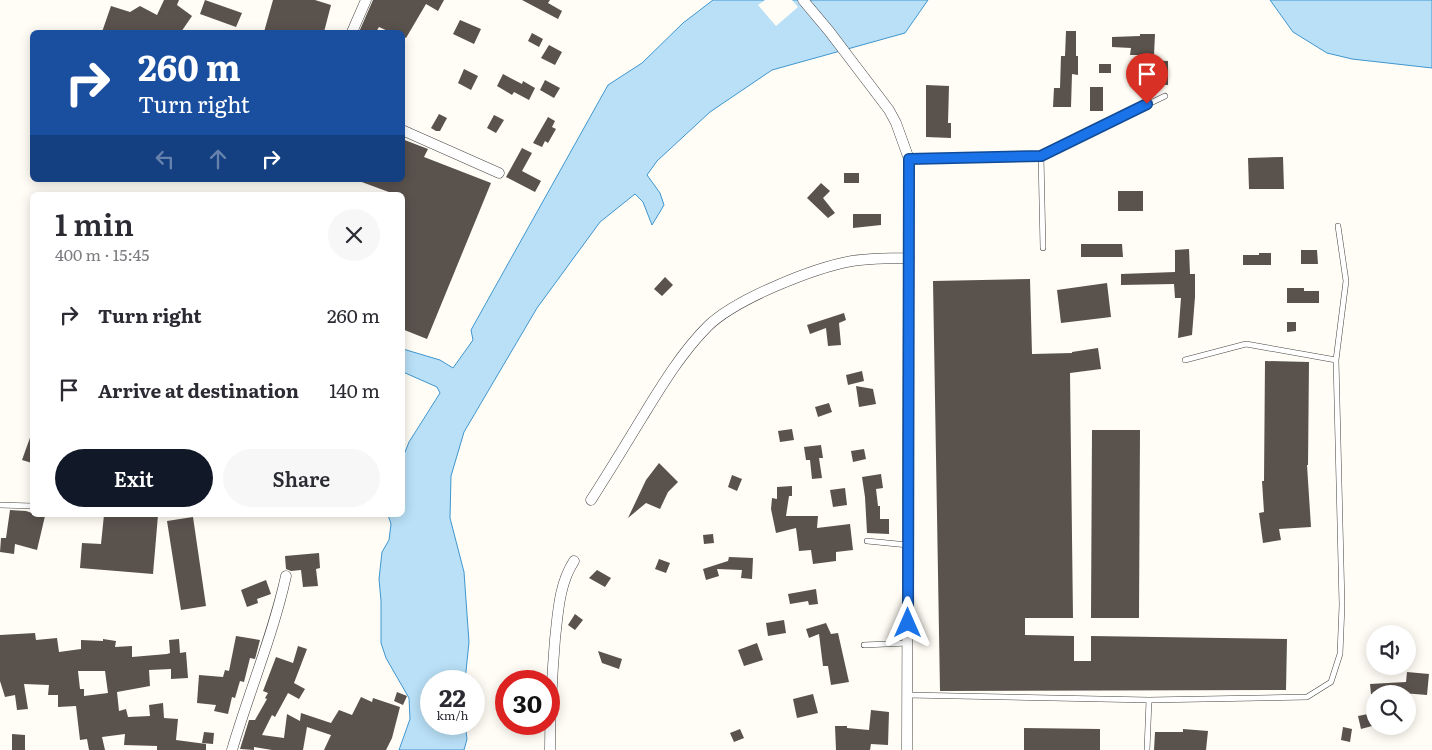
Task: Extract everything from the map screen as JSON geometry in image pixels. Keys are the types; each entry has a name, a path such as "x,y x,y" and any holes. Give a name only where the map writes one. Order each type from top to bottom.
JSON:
{"street":[{"path":"353,30 366,0"},
{"path":"803,0 889,110 896,123 909,159 907,750"},
{"path":"405,131 499,172"},
{"path":"591,500 659,391 690,346 721,315 764,291 814,271 852,261 880,258 909,258"},
{"path":"550,750 551,680 559,605 566,576 574,561"},
{"path":"232,750 246,702 276,616 286,576"}],"lane":[{"path":"909,159 1041,156 1165,96"},
{"path":"1041,156 1042,248"},
{"path":"908,696 1148,700 1307,697 1331,682 1340,654 1342,605 1336,360 1346,281 1338,226"},
{"path":"1185,360 1246,344 1336,360"},
{"path":"0,505 30,506"},
{"path":"867,541 909,545"},
{"path":"864,645 908,642"},
{"path":"1147,750 1148,700"}],"water":[{"path":"713,0 928,0 905,33 772,70 710,112 657,161 647,175 660,193 664,205 652,225 643,202 635,194 600,222 537,308 464,432 451,476 450,518 464,572 469,642 466,670 420,670 420,735 466,735 464,750 399,750 410,719 409,698 386,658 381,643 379,579 382,552 389,540 391,524 389,517 405,517 405,452 409,442 440,393 437,387 405,373 405,350 440,360 453,368 473,340 471,330 608,85 642,63 683,23"},
{"path":"1270,0 1432,0 1432,68 1352,59 1327,53 1293,32"}],"pier":[{"path":"765,0 792,0 798,7 776,26 758,5"}],"building":[{"path":"164,0 179,0 177,5 192,16 182,30 103,30 111,6 130,12 140,6 157,15"},
{"path":"205,0 242,13 236,27 200,14"},
{"path":"273,0 315,0 331,5 325,30 265,30"},
{"path":"373,0 444,0 438,11 426,4 406,38 405,30 386,30 379,27 377,30 360,30"},
{"path":"522,0 550,0 548,3 562,11 558,19"},
{"path":"460,20 481,29 474,44 453,34"},
{"path":"1066,31 1076,31 1078,75 1072,74 1071,107 1053,107 1054,88 1060,88 1061,56 1065,56"},
{"path":"532,33 543,39 539,47 528,41"},
{"path":"1140,34 1155,34 1154,55 1130,55 1131,48 1112,47 1112,37 1140,36"},
{"path":"549,45 562,52 555,65 541,58"},
{"path":"1148,60 1168,61 1168,85 1147,84"},
{"path":"1099,64 1111,64 1111,73 1099,73"},
{"path":"464,69 478,76 471,90 458,83"},
{"path":"503,74 522,84 523,81 535,88 529,100 514,92 512,95 497,86"},
{"path":"545,80 560,88 554,98 540,90"},
{"path":"926,85 949,86 948,123 951,123 951,138 926,137"},
{"path":"1090,87 1103,87 1103,111 1090,111"},
{"path":"439,114 447,118 440,131 436,131 431,128"},
{"path":"494,115 504,120 496,133 487,128"},
{"path":"548,117 555,121 552,127 556,129 548,143 545,141 542,147 533,143"},
{"path":"405,140 428,149 424,157 491,183 427,339 405,330 405,192 389,192 362,182 405,182"},
{"path":"522,148 532,153 522,171 541,181 535,192 506,177"},
{"path":"1283,157 1284,189 1249,189 1248,158"},
{"path":"844,173 859,173 859,183 844,183"},
{"path":"821,183 830,191 823,198 835,213 828,218 807,198"},
{"path":"1118,191 1143,191 1143,211 1118,211"},
{"path":"853,214 881,214 881,225 853,228"},
{"path":"1081,244 1122,244 1123,257 1081,257"},
{"path":"1189,249 1190,274 1195,274 1192,335 1178,338 1181,298 1175,298 1174,284 1121,285 1121,274 1175,272 1175,250"},
{"path":"1301,250 1317,250 1318,264 1301,264"},
{"path":"1259,253 1271,253 1271,265 1243,265 1243,255 1259,255"},
{"path":"665,277 673,285 662,296 654,289"},
{"path":"1030,279 1032,354 1072,353 1098,348 1101,369 1070,373 1073,618 1025,618 1025,635 1074,636 1074,661 1091,661 1091,636 1287,639 1286,690 940,691 933,281"},
{"path":"1107,283 1111,317 1061,323 1057,290"},
{"path":"1287,288 1304,288 1304,291 1319,291 1319,303 1287,303"},
{"path":"844,313 846,320 839,323 841,345 828,346 826,328 810,334 807,325"},
{"path":"1287,322 1296,322 1296,331 1287,332"},
{"path":"1265,361 1309,362 1307,465 1311,527 1279,529 1281,540 1263,543 1259,513 1264,512 1262,481 1264,481"},
{"path":"862,371 864,381 848,385 846,375"},
{"path":"856,386 873,389 876,404 859,407"},
{"path":"829,403 832,412 818,417 815,407"},
{"path":"792,429 794,440 780,442 778,431"},
{"path":"1092,430 1140,430 1139,618 1091,618"},
{"path":"30,438 30,462 22,460"},
{"path":"821,445 823,458 819,458 822,478 812,479 810,460 806,460 804,447"},
{"path":"864,449 866,459 853,462 851,451"},
{"path":"659,463 678,482 668,492 660,509 646,503 628,518 646,480"},
{"path":"881,474 883,488 876,489 878,506 880,506 880,519 889,519 889,534 867,533 862,477"},
{"path":"732,475 742,479 737,491 728,487"},
{"path":"792,486 792,496 789,496 786,516 818,516 817,528 850,524 853,550 836,552 836,561 813,564 811,550 799,551 796,528 776,533 771,509 772,498 777,499 777,487"},
{"path":"845,488 847,505 833,507 830,490"},
{"path":"10,510 30,512 30,517 45,517 37,550 15,544 14,554 0,552 1,538 6,538"},
{"path":"104,517 158,517 153,574 80,568 82,543 101,544"},
{"path":"193,517 206,606 181,610 167,521"},
{"path":"713,534 714,543 704,544 703,535"},
{"path":"319,553 320,568 316,569 318,586 303,587 301,570 291,571 286,569 285,556"},
{"path":"729,557 753,558 752,579 741,578 742,570 717,569 719,576 706,580 703,569 728,561"},
{"path":"659,559 670,563 666,573 655,569"},
{"path":"597,570 611,578 605,587 589,578"},
{"path":"266,580 271,594 257,599 258,603 247,607 241,590"},
{"path":"816,589 818,604 809,605 808,601 790,604 788,594"},
{"path":"575,614 583,620 575,630 568,625"},
{"path":"784,620 786,633 768,636 766,623"},
{"path":"826,623 831,634 838,633 849,682 831,685 828,666 823,666 819,634 809,638 806,629"},
{"path":"35,633 36,640 57,638 59,652 81,649 81,640 103,641 103,639 116,641 115,647 132,646 132,657 170,653 169,640 179,639 180,653 186,652 188,678 171,679 171,669 149,670 150,686 117,692 119,711 126,709 128,717 150,716 149,705 163,703 164,718 178,719 176,740 206,744 206,750 157,750 157,746 124,745 125,734 102,737 105,750 89,750 87,739 80,740 76,706 58,707 58,695 48,695 49,685 24,684 28,709 17,710 15,695 5,697 0,681 0,635","holes":["78,671 105,671 108,693 84,696 84,689 80,689"]},
{"path":"236,636 260,640 255,659 250,658 244,682 240,681 235,698 232,697 228,714 214,711 216,705 197,703 199,675 223,677 225,670 229,671"},
{"path":"757,643 763,660 744,666 738,650"},
{"path":"298,646 307,649 294,683 305,689 299,699 288,693 275,717 272,715 262,735 284,738 287,714 300,721 301,713 331,723 339,710 352,715 361,697 372,702 373,698 400,707 392,738 386,750 324,750 331,735 307,727 303,750 272,750 254,747 254,750 240,749 249,720 255,720 267,699 265,698 268,693 263,691 276,657 293,663"},
{"path":"598,651 622,659 619,669 602,663"},
{"path":"1416,673 1429,674 1427,695 1416,694 1416,685 1370,684 1406,682 1407,675 1416,675"},
{"path":"397,692 407,696 403,705 394,701"},
{"path":"813,694 818,713 797,718 793,699"},
{"path":"871,710 889,712 888,745 871,744 870,750 836,750 835,726 869,730"},
{"path":"1366,714 1366,728 1361,729 1358,716"},
{"path":"1343,727 1352,729 1350,742 1341,740"},
{"path":"1024,728 1100,729 1100,750 1024,750"},
{"path":"740,729 744,738 734,742 730,733"},
{"path":"1183,729 1208,731 1206,750 1154,750 1155,732 1183,732"},
{"path":"204,732 214,733 213,744 202,743"},
{"path":"12,734 25,735 25,750 12,750"}],"route":[{"path":"908,623 909,159 1041,156 1147,104"}]}
